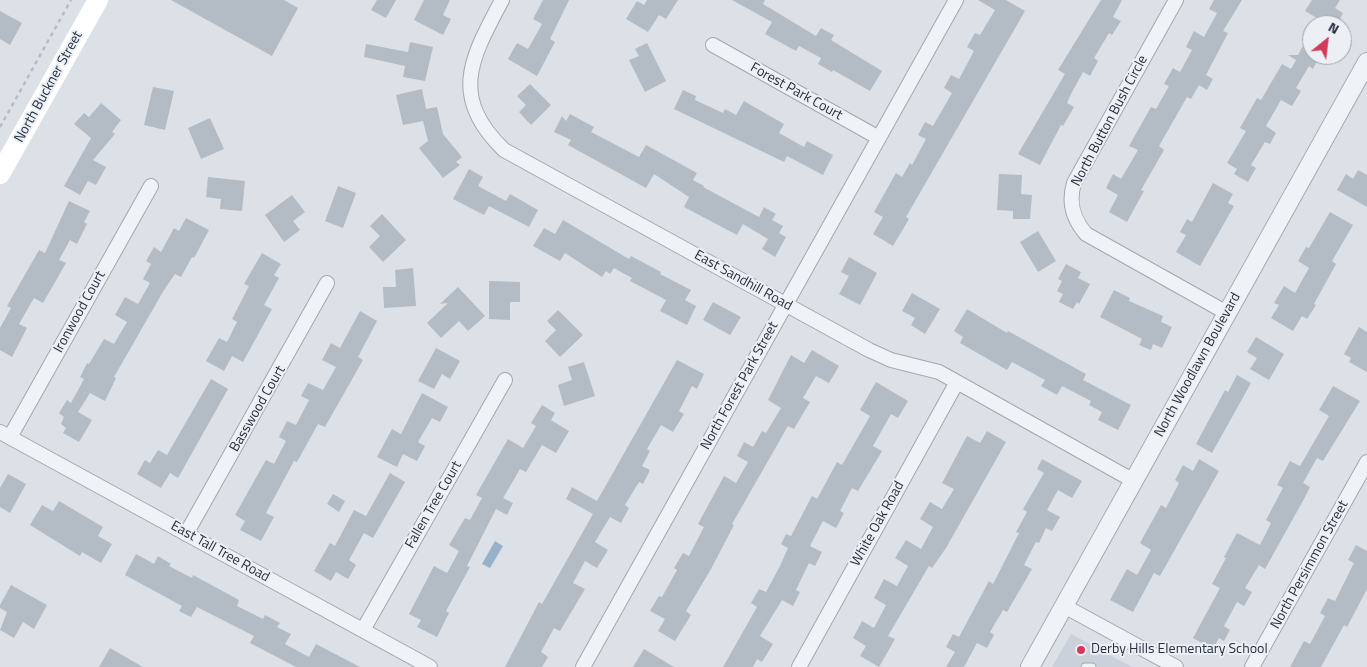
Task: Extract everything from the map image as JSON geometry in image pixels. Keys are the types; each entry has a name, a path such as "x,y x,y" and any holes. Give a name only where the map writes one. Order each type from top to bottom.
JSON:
{"main road":[{"name":"North Buckner Street","path":"0,174 98,0"}],"street":[{"name":"East Sandhill Road","path":"502,0 473,58 470,78 477,112 496,142 504,150 876,354 897,362 939,372 1134,481"},
{"name":"North Forest Park Street","path":"582,667 956,0"},
{"name":"North Button Bush Circle","path":"1176,0 1074,183 1071,203 1077,223 1086,234 1227,313"},
{"name":"Forest Park Court","path":"713,45 879,138"},
{"name":"North Woodlawn Boulevard","path":"1030,667 1367,62"},
{"name":"Ironwood Court","path":"5,435 151,186"},
{"name":"Basswood Court","path":"186,534 328,283"},
{"name":"Fallen Tree Court","path":"363,630 505,380"},
{"name":"White Oak Road","path":"799,667 957,382"},
{"name":"East Tall Tree Road","path":"5,435 430,667"},
{"name":"North Persimmon Street","path":"1252,667 1367,462"},
{"path":"1064,606 1176,667"}],"lane":[{"path":"1085,667 1092,667"}],"path":[{"path":"0,127 71,0"}],"shaded area":[{"name":"Derby Hills Elementary School","path":"1071,634 1132,667 1052,667"}],"water":[{"path":"495,541 503,546 490,568 482,564"}],"building":[{"path":"171,0 284,0 298,8 272,56"},
{"path":"377,0 396,0 386,18 371,10"},
{"path":"424,0 450,0 443,15 451,19 443,35 414,20"},
{"path":"543,0 569,0 550,39 555,42 537,76 508,59 517,43 528,49 542,24 533,19"},
{"path":"647,0 678,0 666,19 659,15 648,32 626,19 637,1 644,5"},
{"path":"732,0 765,0 763,4 816,36 821,28 834,35 831,40 882,71 870,91 833,70 832,72 818,64 821,58 799,46 796,51 765,34 772,22"},
{"path":"978,0 1006,0 1025,11 906,217 909,219 893,246 873,234 883,217 874,212 896,173 902,177 910,163 912,165 926,139 918,135 925,122 933,126 952,93 944,88 951,75 959,79 974,51 967,47 975,33 980,35 995,10"},
{"path":"1101,0 1122,0 1113,17 1121,21 1112,35 1109,33 1094,58 1098,61 1090,76 1083,72 1067,103 1074,107 1063,126 1061,125 1040,165 1018,154 1065,74 1058,70"},
{"path":"1214,0 1242,0 1223,31 1228,33 1206,75 1213,79 1207,90 1199,85 1191,99 1187,97 1159,146 1164,150 1141,190 1144,191 1127,222 1109,212 1118,195 1106,188 1113,174 1121,179 1138,150 1129,146 1151,107 1156,109 1169,86 1164,84 1173,68 1180,72 1192,50 1186,47 1194,31 1204,37 1217,13 1209,9"},
{"path":"1312,0 1340,0 1335,8 1343,13 1342,15 1312,15 1305,11"},
{"path":"0,11 22,23 10,45 0,39"},
{"path":"410,42 433,47 425,81 403,77 405,66 364,57 366,44 408,52"},
{"path":"647,43 666,81 645,92 629,60 639,56 635,49"},
{"path":"1302,48 1302,65 1315,65 1313,69 1309,66 1296,88 1301,91 1292,106 1281,100 1266,126 1276,133 1270,144 1265,142 1251,165 1256,168 1248,182 1234,174 1237,169 1227,163 1246,131 1240,128 1257,98 1261,100 1282,64 1291,69 1296,60 1288,55 1298,55"},
{"path":"530,84 551,105 531,125 519,112 526,105 517,96"},
{"path":"153,87 174,91 165,130 144,125"},
{"path":"422,89 426,109 437,107 443,134 462,157 456,162 460,165 443,178 419,148 428,141 423,121 403,125 396,95"},
{"path":"683,90 696,96 695,100 723,113 725,109 736,115 744,101 784,124 779,133 804,147 807,141 833,155 823,175 787,156 784,162 674,109"},
{"path":"101,103 121,120 112,132 115,134 93,160 106,167 96,185 88,181 80,195 64,186 91,138 74,124 84,113 89,117"},
{"path":"570,114 594,127 591,132 639,157 646,145 697,173 693,180 703,187 759,217 764,207 776,214 772,220 783,226 779,233 786,237 775,257 762,249 768,239 743,224 737,235 684,207 689,197 654,174 646,188 568,145 571,140 554,132 562,116 566,121"},
{"path":"210,118 224,149 201,159 188,128"},
{"path":"469,169 483,177 478,186 506,201 510,194 538,210 529,227 489,206 484,215 453,199"},
{"path":"1358,170 1367,175 1367,207 1337,190 1346,174 1353,179"},
{"path":"999,174 1022,175 1021,194 1032,195 1030,219 1013,219 1013,211 997,210"},
{"path":"208,177 245,181 242,211 220,209 221,199 206,197"},
{"path":"1213,183 1233,194 1228,203 1234,206 1200,266 1176,252 1186,235 1180,232 1187,219 1192,222"},
{"path":"338,186 356,193 343,228 325,221"},
{"path":"292,195 305,212 293,221 300,230 284,242 265,215"},
{"path":"69,201 90,211 84,222 87,224 77,244 70,240 59,260 66,263 43,303 34,298 19,324 27,328 12,357 0,350 0,328 11,308 7,306 39,250 45,253"},
{"path":"1330,212 1353,225 1332,261 1336,264 1314,304 1316,305 1307,319 1302,316 1293,331 1271,318 1279,305 1274,303 1284,286 1295,293 1309,268 1298,261 1306,247 1309,248"},
{"path":"382,214 406,240 383,262 369,247 380,236 370,226"},
{"path":"186,218 209,230 181,277 175,274 164,290 114,377 116,378 105,401 90,393 78,412 92,420 79,442 63,433 66,428 61,424 64,417 59,413 67,400 71,403 84,379 80,377 87,363 89,364 104,339 114,344 127,322 115,315 125,297 138,304 150,283 143,279 151,264 146,261 154,247 161,252 174,228 179,231"},
{"path":"563,220 629,259 631,256 691,290 685,300 696,306 687,325 660,311 666,300 630,281 632,278 614,268 610,274 606,271 602,277 565,253 560,261 533,246 544,228 555,234"},
{"path":"1038,231 1056,261 1038,272 1020,242"},
{"path":"262,253 281,264 274,275 279,278 264,305 272,309 243,362 232,356 224,371 206,361 219,338 227,342 237,322 232,319 249,286 244,284"},
{"path":"849,257 877,273 860,305 839,294 849,276 841,272"},
{"path":"1066,264 1081,272 1078,278 1090,284 1079,304 1077,302 1073,309 1059,302 1063,294 1057,291 1062,281 1058,279"},
{"path":"413,268 416,306 384,308 383,287 396,287 395,270"},
{"path":"489,281 520,282 520,302 510,302 510,320 489,319"},
{"path":"458,287 485,316 468,331 459,321 441,338 427,323 448,303 440,304"},
{"path":"1114,290 1130,298 1129,301 1163,316 1161,322 1172,327 1162,348 1153,344 1151,350 1139,345 1142,339 1100,317"},
{"path":"912,293 940,309 925,334 911,325 915,318 902,311"},
{"path":"713,302 741,317 730,335 703,320"},
{"path":"967,309 1007,333 1008,331 1086,374 1083,380 1131,405 1118,430 1098,420 1102,412 1089,405 1091,401 1062,386 1057,395 1041,386 1045,380 1012,362 1007,370 960,343 963,337 954,331"},
{"path":"558,310 583,335 560,357 545,341 556,330 547,321"},
{"path":"360,311 377,321 358,357 363,360 325,427 318,424 297,462 294,461 266,513 274,517 261,541 240,530 245,521 235,515 266,460 274,464 286,441 279,437 287,421 296,425 309,400 301,396 308,383 323,390 336,367 322,360 331,343 340,348"},
{"path":"1359,327 1367,332 1367,372 1349,362 1351,358 1344,354"},
{"path":"1256,337 1284,354 1269,380 1250,369 1257,358 1247,352"},
{"path":"436,348 460,361 450,379 442,374 434,389 418,381"},
{"path":"812,350 839,366 829,383 816,376 803,398 810,402 794,429 788,426 732,524 734,525 711,569 686,611 691,615 675,641 658,631 665,619 650,611 659,596 662,597 677,570 674,568 683,553 689,556 704,527 698,524 724,476 736,483 748,462 737,456 744,442 753,447 762,431 766,433 781,408 768,400 791,355 804,363"},
{"path":"677,360 704,374 697,389 692,386 679,411 684,414 673,432 661,425 647,449 650,451 642,466 650,470 643,484 639,482 625,505 629,508 621,523 610,517 595,542 608,550 597,568 585,561 573,583 585,589 560,631 554,628 541,652 548,657 542,667 505,667 539,602 542,604 593,514 566,499 572,487 597,501"},
{"path":"584,362 595,396 564,406 558,385 572,380 568,367"},
{"path":"1237,375 1251,383 1212,453 1196,444 1225,390 1228,392"},
{"path":"211,379 228,389 178,478 170,473 161,488 137,474 145,460 150,463 158,450 167,455"},
{"path":"876,382 908,401 898,418 891,414 873,446 882,451 858,491 852,488 840,511 844,513 836,528 823,521 810,546 822,552 815,566 809,563 796,590 800,592 793,606 782,600 760,636 773,644 762,662 757,659 753,667 723,667 757,607 751,603 759,589 766,592 780,566 788,548 781,544 786,534 791,536 812,496 817,499 837,462 842,465 870,416 860,410"},
{"path":"1333,386 1360,401 1323,461 1317,458 1303,483 1310,487 1304,499 1265,569 1259,565 1245,588 1252,592 1244,606 1237,602 1224,626 1230,630 1224,641 1219,638 1213,649 1193,638 1220,588 1212,584 1226,558 1224,557 1237,533 1260,545 1271,523 1266,520 1283,488 1277,485 1290,461 1300,466 1329,416 1319,410"},
{"path":"422,393 448,407 440,422 432,418 418,442 425,446 417,461 403,454 397,467 377,457 392,429 401,434"},
{"path":"542,405 555,413 551,420 569,431 556,453 542,445 526,472 520,469 503,498 513,503 507,515 496,509 467,566 470,567 446,611 449,613 437,637 417,627 421,620 409,614 434,566 447,573 459,551 449,545 465,518 470,520 482,498 476,495 508,439 523,448 536,426 531,423"},
{"path":"987,431 1006,442 946,548 932,568 929,566 888,636 895,639 879,667 860,656 866,646 853,638 862,621 874,628 886,605 874,598 884,579 897,586 908,566 895,558 906,540 921,549 933,527 920,519 930,502 942,509 954,489 942,483 967,436 980,443"},
{"path":"1042,459 1082,481 1072,498 1058,490 1047,510 1060,517 1052,531 1046,528 1039,543 1036,542 1024,565 1032,569 1007,612 1003,610 990,632 994,635 987,648 977,643 964,667 946,667 955,652 946,647 953,634 959,637 989,581 993,584 1019,533 1016,532 1027,512 1023,509 1044,473 1037,469"},
{"path":"1199,459 1219,471 1160,576 1154,573 1133,612 1110,600 1127,569 1137,575 1151,550 1140,543 1161,505 1166,508 1179,483 1175,480 1183,465 1193,471"},
{"path":"390,473 405,482 373,538 364,533 349,560 356,565 348,579 336,572 331,581 314,571 330,543 335,546 354,510 366,516"},
{"path":"8,474 26,484 10,513 0,507 0,488"},
{"path":"333,494 345,501 339,512 327,504"},
{"path":"59,501 103,527 98,536 112,544 101,563 82,552 80,556 30,525 42,505 53,511"},
{"path":"1356,545 1367,551 1367,589 1347,627 1344,625 1321,667 1290,667 1304,641 1310,644 1325,616 1320,613 1328,598 1335,601 1354,563 1348,560"},
{"path":"136,554 154,564 158,556 171,564 169,566 192,578 193,575 239,600 237,606 263,619 265,615 280,623 277,627 291,634 285,644 309,657 316,644 360,667 296,667 250,643 254,636 197,607 191,617 179,611 182,606 125,575"},
{"path":"11,585 47,605 34,629 23,622 14,638 0,630 7,612 0,608 0,605"},
{"path":"110,648 143,667 99,667"},
{"path":"644,649 674,667 633,667"}],"place":[{"name":"Derby Hills Elementary School","path":"1081,650"}]}
